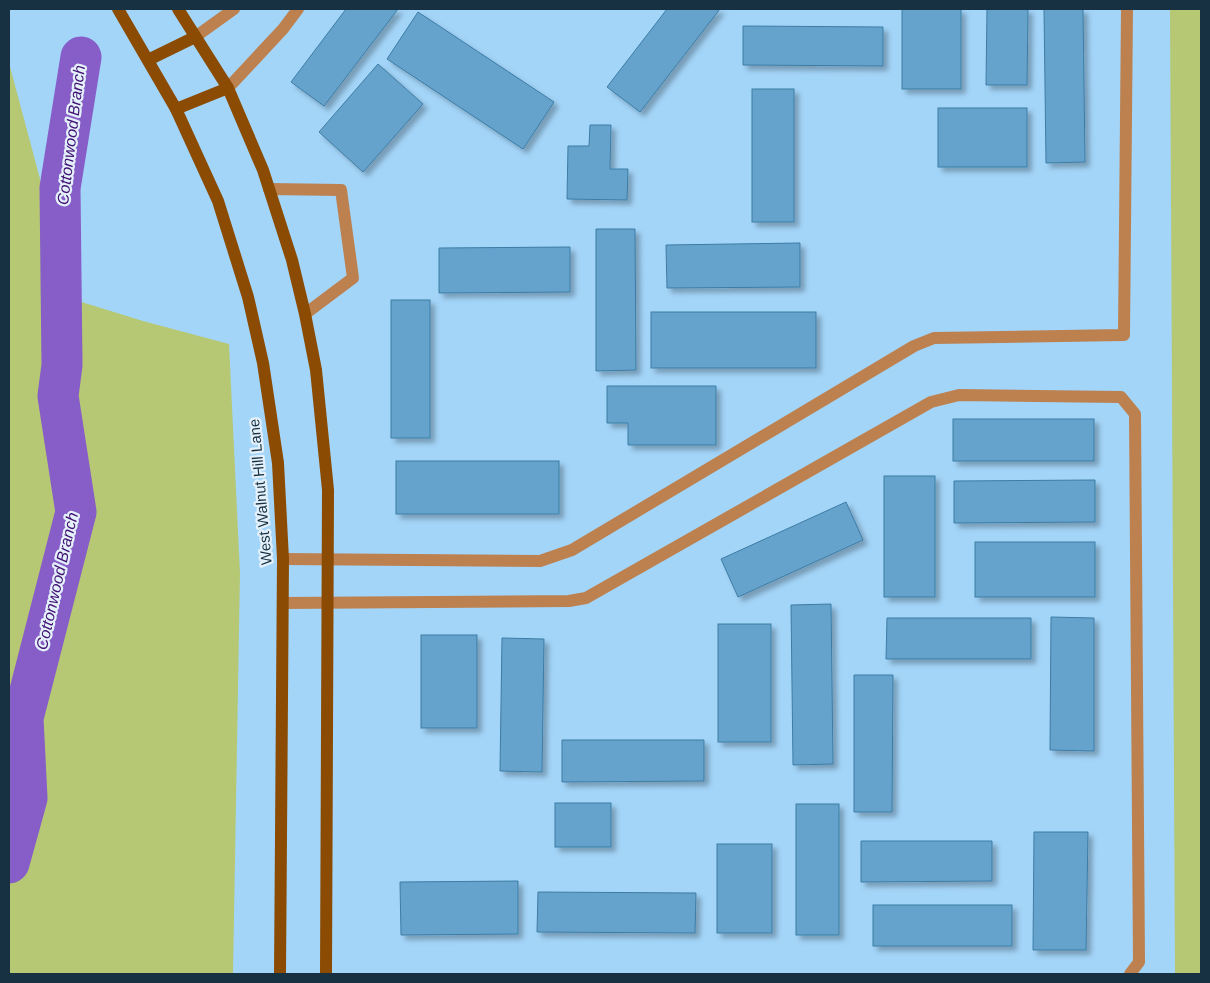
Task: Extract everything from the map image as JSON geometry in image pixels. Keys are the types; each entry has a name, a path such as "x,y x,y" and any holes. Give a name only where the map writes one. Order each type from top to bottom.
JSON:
{"main road":[{"name":"West Walnut Hill Lane","path":"118,9 176,109 218,200 248,297 263,362 278,463 283,560 280,974"},
{"path":"178,9 228,88 263,170 292,260 316,370 328,490 326,974"},
{"path":"148,60 195,36"},
{"path":"176,109 228,88"}],"lane":[{"path":"195,36 234,9"},
{"path":"228,88 283,29 298,9"},
{"path":"283,560 540,561 572,550 914,346 934,338 1124,335 1127,9"},
{"path":"269,189 340,190 353,278 305,314"},
{"path":"283,602 569,601 586,598 931,402 960,394 1121,397 1135,414 1139,962 1130,974"}],"green space":[{"path":"1170,9 1201,9 1201,974 1175,974"},
{"path":"9,63 43,190 62,296 143,321 229,344 240,573 233,974 9,974"}],"building":[{"path":"346,9 398,9 324,106 291,82"},
{"path":"667,9 720,9 640,112 607,87"},
{"path":"902,9 961,9 961,89 902,89"},
{"path":"987,9 1028,9 1027,85 986,85"},
{"path":"1044,9 1083,9 1085,162 1046,163"},
{"path":"418,12 554,102 523,149 387,59"},
{"path":"743,26 883,27 883,66 743,65"},
{"path":"378,64 423,104 363,172 319,132"},
{"path":"752,89 794,89 794,222 752,222"},
{"path":"938,108 1027,108 1027,167 938,167"},
{"path":"590,125 611,125 610,169 628,169 627,200 567,199 568,146 589,146"},
{"path":"596,229 635,229 636,370 596,371"},
{"path":"800,243 800,287 667,288 666,245"},
{"path":"570,247 570,292 439,293 439,248"},
{"path":"391,300 430,300 430,438 391,438"},
{"path":"651,312 816,312 816,368 651,368"},
{"path":"607,386 716,386 716,445 628,445 628,423 607,423"},
{"path":"953,419 1094,419 1094,461 953,461"},
{"path":"396,461 559,461 559,514 396,514"},
{"path":"884,476 935,476 935,597 884,597"},
{"path":"1095,480 1095,522 954,523 954,481"},
{"path":"846,502 863,540 738,597 721,559"},
{"path":"975,542 1095,542 1095,597 975,597"},
{"path":"831,604 833,764 793,765 791,605"},
{"path":"1051,617 1094,618 1094,751 1050,750"},
{"path":"887,618 1031,618 1031,659 886,659"},
{"path":"718,624 771,624 771,742 718,742"},
{"path":"421,635 477,635 477,728 421,728"},
{"path":"502,638 544,639 542,772 500,771"},
{"path":"854,675 893,675 892,812 854,812"},
{"path":"562,740 704,740 704,781 562,782"},
{"path":"555,803 611,803 611,847 555,847"},
{"path":"796,804 839,804 839,935 796,935"},
{"path":"1034,832 1088,832 1086,950 1033,950"},
{"path":"861,841 992,841 992,881 861,882"},
{"path":"717,844 772,844 772,933 717,933"},
{"path":"518,881 518,934 401,935 400,882"},
{"path":"538,892 696,893 695,933 537,932"},
{"path":"873,905 1012,905 1012,946 873,946"}],"waterway":[{"name":"Cottonwood Branch","path":"9,863 27,798 23,718 76,512 58,396 62,365 60,188 81,57"}]}
